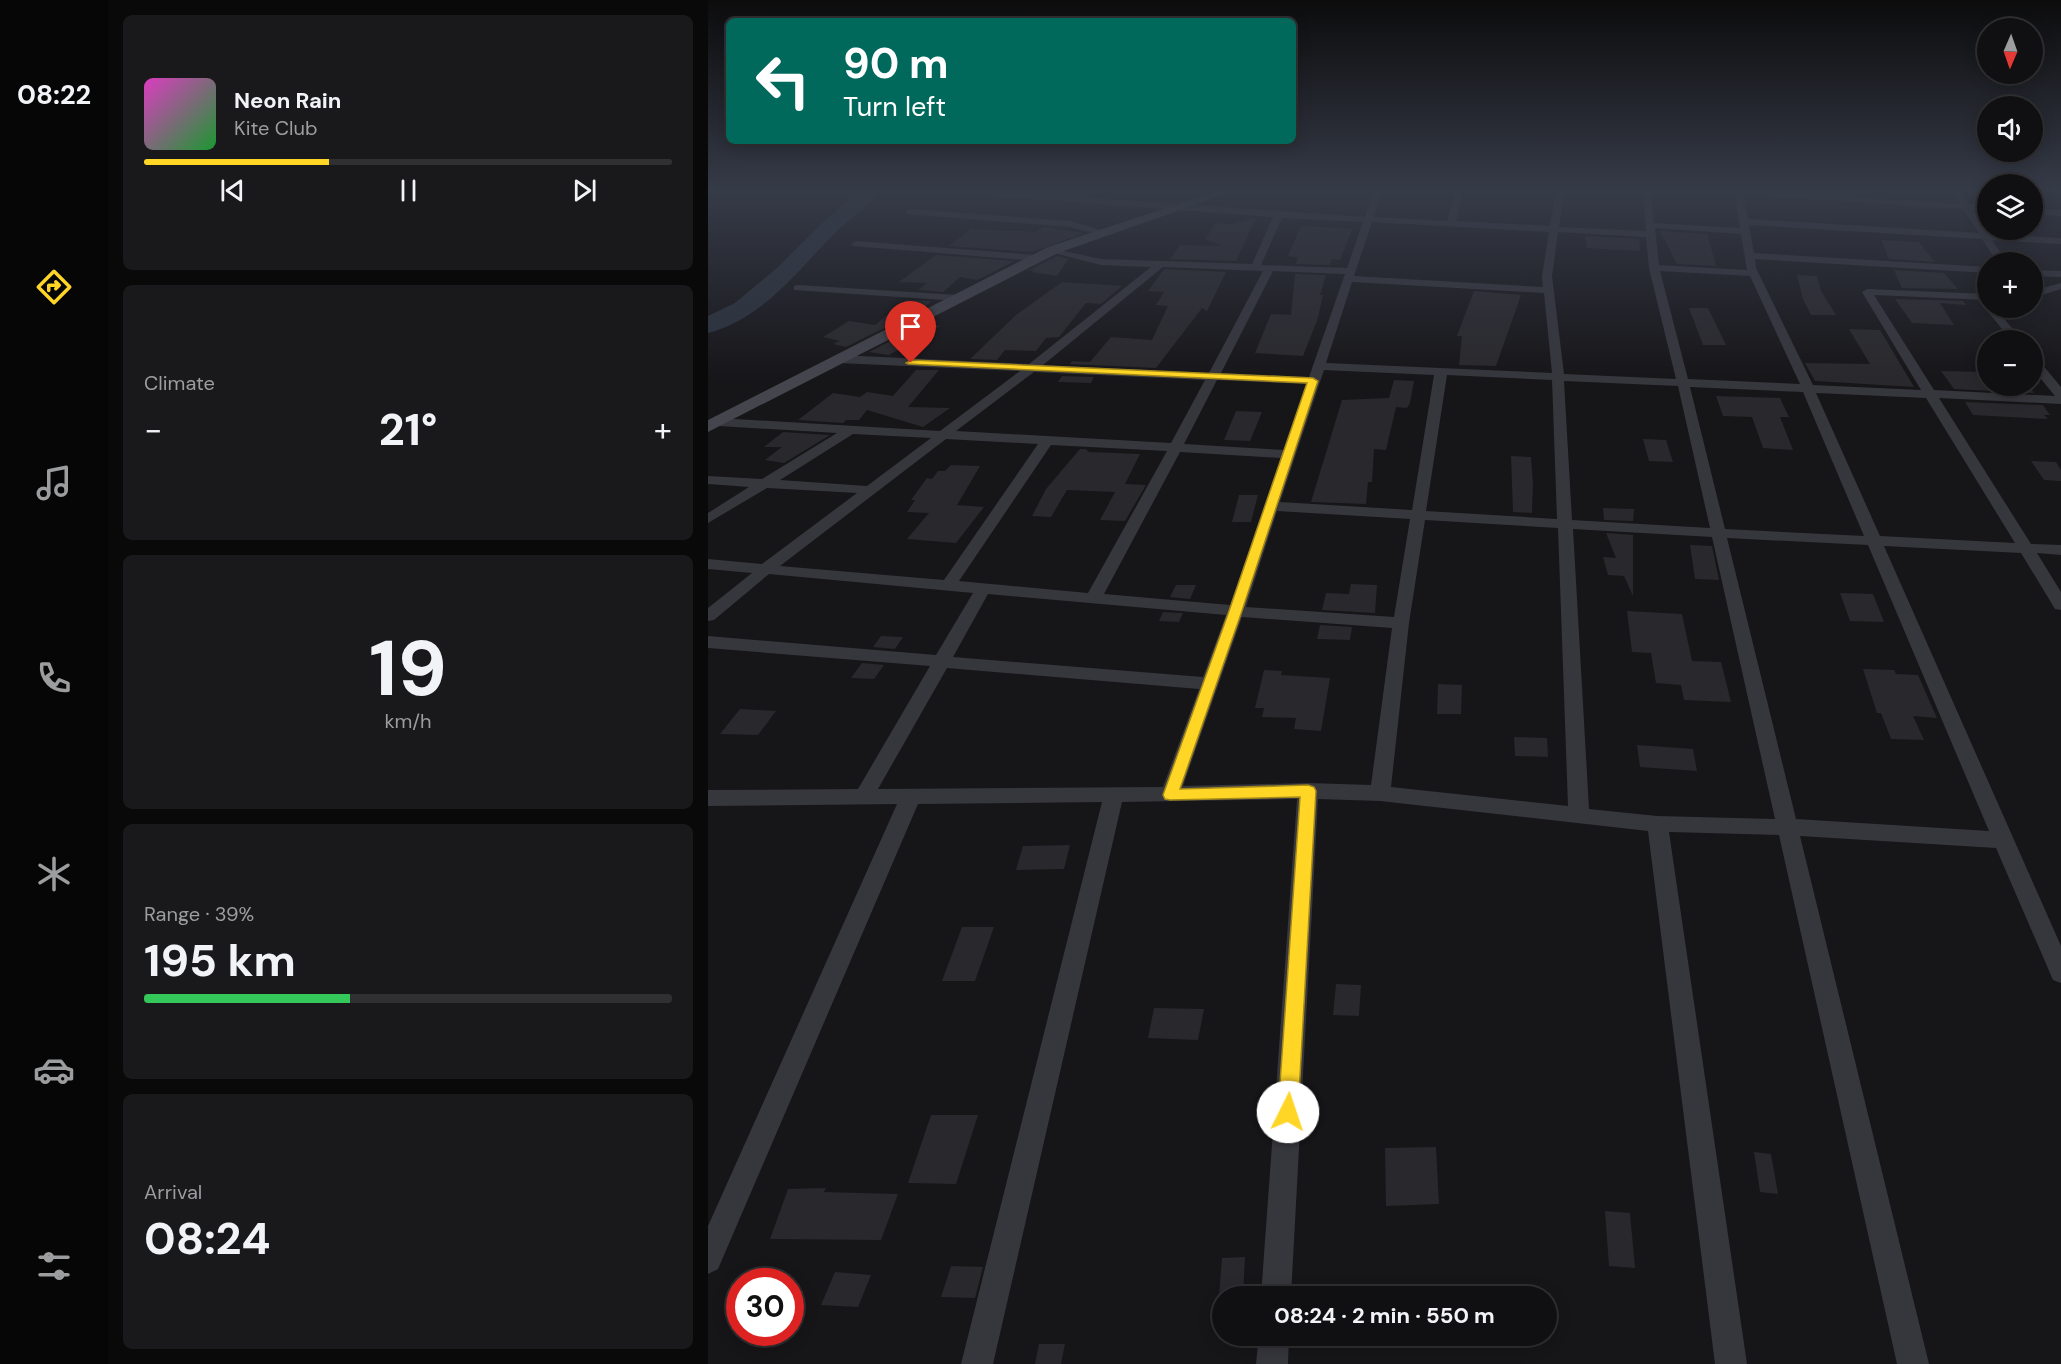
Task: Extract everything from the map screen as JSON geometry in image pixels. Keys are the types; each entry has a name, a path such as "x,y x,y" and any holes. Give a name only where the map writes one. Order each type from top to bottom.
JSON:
{"street":[{"path":"994,255 1037,258"},
{"path":"713,424 1044,255"},
{"path":"1072,255 1101,262 1262,269 1549,290"},
{"path":"1093,599 1212,376 1267,255"},
{"path":"1170,795 1236,611 1356,255"},
{"path":"1550,255 1547,276 1558,376 1579,815"},
{"path":"1653,255 1913,1364"},
{"path":"1977,269 1750,256 1754,273 1808,388 2061,973"},
{"path":"708,616 766,569 1030,369 1160,265"},
{"path":"1654,268 1754,273"},
{"path":"2043,273 2061,274"},
{"path":"2043,293 2061,286"},
{"path":"798,288 959,298"},
{"path":"1977,300 1867,292 2061,605"},
{"path":"2043,298 2061,299"},
{"path":"2000,318 2009,330"},
{"path":"839,359 1212,376 1441,372 2061,400"},
{"path":"1380,793 1401,623 1441,372"},
{"path":"2043,373 2061,395"},
{"path":"713,424 1288,454"},
{"path":"708,519 850,430"},
{"path":"948,585 1046,441"},
{"path":"708,480 870,490"},
{"path":"1271,506 1719,533 2061,550"},
{"path":"708,564 1093,599 1401,623"},
{"path":"864,796 983,589"},
{"path":"708,642 1209,684"},
{"path":"708,798 1170,795 1308,791 1380,793 1657,824 1787,827 2003,840"},
{"path":"1277,1286 1308,791"},
{"path":"977,1364 1114,795"},
{"path":"708,1259 911,796"},
{"path":"1657,824 1731,1364"},
{"path":"1272,1364 1273,1346"}],"building":[{"path":"936,255 1015,261 977,280 960,277 943,292 918,290 927,283 899,282"},
{"path":"1173,255 1239,255 1236,261 1170,259"},
{"path":"1342,255 1340,260 1332,259 1330,265 1296,264 1298,257 1288,256"},
{"path":"1672,255 1713,255 1716,266 1677,264"},
{"path":"1887,255 1929,255 1935,262 1889,259"},
{"path":"1057,256 1068,259 1057,276 1032,272 1034,270 1027,271"},
{"path":"1164,269 1226,272 1207,311 1202,308 1156,368 1070,364 1072,361 1090,362 1111,337 1152,340 1168,306 1156,305 1164,292 1148,291"},
{"path":"1894,270 1944,273 1958,289 1902,288"},
{"path":"1295,274 1326,275 1320,295 1323,295 1318,318 1303,356 1255,353 1271,314 1291,315"},
{"path":"1797,275 1817,276 1821,291 1836,315 1811,315 1803,299"},
{"path":"1062,282 1122,286 1101,304 1086,303 1059,337 1046,338 1036,351 1005,350 997,360 970,359 1016,315"},
{"path":"1474,291 1521,295 1496,366 1459,365 1462,336 1457,336"},
{"path":"1895,299 1963,301 1966,305 1940,303 1954,325 1912,323"},
{"path":"906,300 931,301 924,308 846,347 833,344 840,341 823,337 849,321 875,325"},
{"path":"1689,308 1708,308 1726,345 1703,345"},
{"path":"926,323 940,326 889,355 869,352"},
{"path":"1849,329 1880,330 1914,387 1815,381 1805,363 1870,364"},
{"path":"916,370 939,370 908,407 950,408 923,427 867,410 859,420 846,420 843,423 798,420 833,393 860,397 867,392 893,396"},
{"path":"1941,371 1977,372 1977,390 1954,389"},
{"path":"1062,376 1094,377 1091,383 1058,382"},
{"path":"1394,380 1414,381 1410,403 1407,408 1396,407 1386,450 1374,449 1372,482 1368,482 1366,504 1311,502 1342,400 1389,398"},
{"path":"1716,396 1780,398 1789,417 1780,417 1793,450 1763,448 1752,417 1723,416"},
{"path":"1965,402 2043,405 2050,415 2044,415 2048,419 1973,415"},
{"path":"1236,411 1262,412 1250,441 1224,440"},
{"path":"783,432 830,435 784,463 765,460 782,447 764,447"},
{"path":"1643,439 1666,440 1673,462 1649,461"},
{"path":"1080,449 1086,449 1089,452 1140,454 1125,484 1146,485 1125,521 1100,520 1115,492 1067,490 1051,517 1032,516 1046,489"},
{"path":"1511,456 1531,457 1532,513 1513,512"},
{"path":"2031,461 2056,462 2061,470 2061,481 2044,480"},
{"path":"951,465 980,466 957,505 984,507 956,543 907,539 929,513 907,512 915,500 911,500 927,478 932,479 938,471 945,471"},
{"path":"1239,495 1258,495 1251,522 1232,522"},
{"path":"1603,508 1634,509 1633,521 1604,520"},
{"path":"1606,533 1633,535 1633,596 1624,576 1608,575 1603,557 1616,558"},
{"path":"1690,545 1712,546 1719,580 1695,579"},
{"path":"1351,584 1377,585 1375,613 1322,610 1326,593 1349,594"},
{"path":"1176,585 1196,585 1190,599 1170,597"},
{"path":"1840,593 1873,594 1884,622 1850,621"},
{"path":"1627,611 1682,614 1692,661 1721,662 1731,702 1684,700 1681,685 1656,683 1651,653 1632,652"},
{"path":"1163,612 1183,613 1179,622 1159,621"},
{"path":"1320,625 1352,627 1350,640 1317,639"},
{"path":"881,636 903,637 895,649 873,647"},
{"path":"862,663 884,665 874,679 851,678"},
{"path":"1863,669 1894,670 1896,674 1918,675 1937,718 1913,716 1924,740 1891,739 1881,713 1877,713"},
{"path":"1264,670 1282,671 1281,675 1330,678 1321,731 1294,729 1296,718 1262,717 1264,708 1255,708"},
{"path":"1438,684 1462,685 1461,714 1437,714"},
{"path":"740,709 776,711 758,735 720,734"},
{"path":"1514,737 1547,738 1548,757 1515,756"},
{"path":"1637,745 1693,749 1697,771 1640,767"},
{"path":"1070,845 1064,869 1016,870 1023,846"},
{"path":"962,927 994,927 975,981 942,981"},
{"path":"1336,984 1361,985 1359,1016 1333,1015"},
{"path":"1154,1008 1204,1009 1198,1040 1148,1038"},
{"path":"931,1115 978,1115 956,1184 908,1183"},
{"path":"1436,1147 1439,1204 1386,1206 1385,1148"},
{"path":"1754,1152 1771,1154 1778,1194 1760,1192"},
{"path":"826,1188 824,1192 898,1194 881,1240 770,1239 788,1189"},
{"path":"1605,1211 1630,1213 1635,1268 1609,1266"},
{"path":"1245,1257 1244,1286 1220,1286 1222,1258"},
{"path":"951,1266 983,1267 975,1298 941,1297"},
{"path":"835,1272 871,1275 858,1307 821,1305"},
{"path":"1039,1344 1065,1344 1061,1364 1035,1364"}],"waterway":[{"path":"708,325 744,308 803,255"}],"route":[{"path":"911,363 1313,381 1236,611 1170,795 1308,791 1288,1112"}]}
